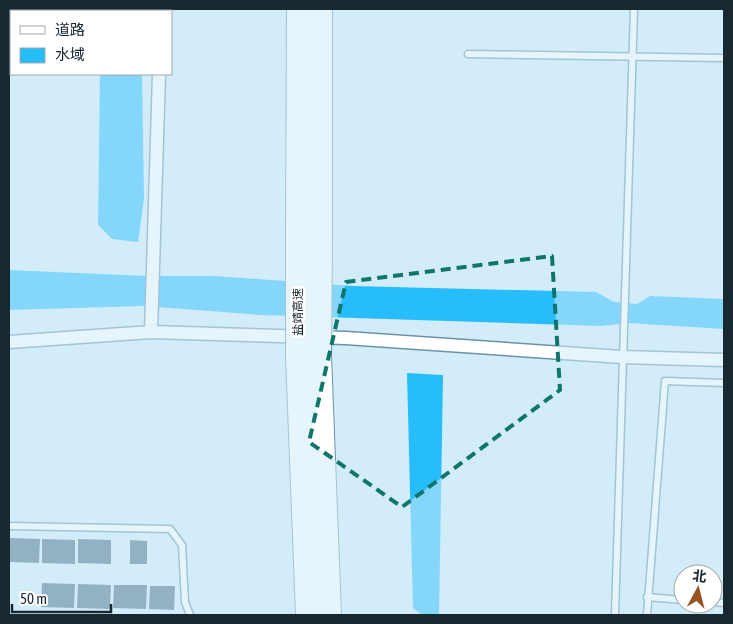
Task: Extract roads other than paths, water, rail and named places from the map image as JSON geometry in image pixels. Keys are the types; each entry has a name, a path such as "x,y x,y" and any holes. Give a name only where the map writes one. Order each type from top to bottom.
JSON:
{"highway":[{"name":"盐靖高速","path":"298,9 309,236 308,615"},
{"name":"盐靖高速","path":"309,236 320,9"},
{"name":"盐靖高速","path":"309,355 329,615"}],"street":[{"path":"151,332 159,75"},
{"path":"9,342 151,332 346,338 622,357 724,360"}],"lane":[{"path":"615,615 634,9"},
{"path":"468,54 633,55 724,58"},
{"path":"646,615 665,381 724,382"},
{"path":"9,526 170,529 182,545 185,602 190,615"},
{"path":"647,597 673,599"}],"water":[{"path":"100,75 142,75 144,199 138,242 112,239 98,225"},
{"path":"9,270 147,276 215,276 353,286 596,292 614,302 637,304 650,296 724,299 724,329 628,323 602,326 261,315 143,306 9,310"},
{"path":"407,373 443,375 439,615 422,615 413,608"}]}
